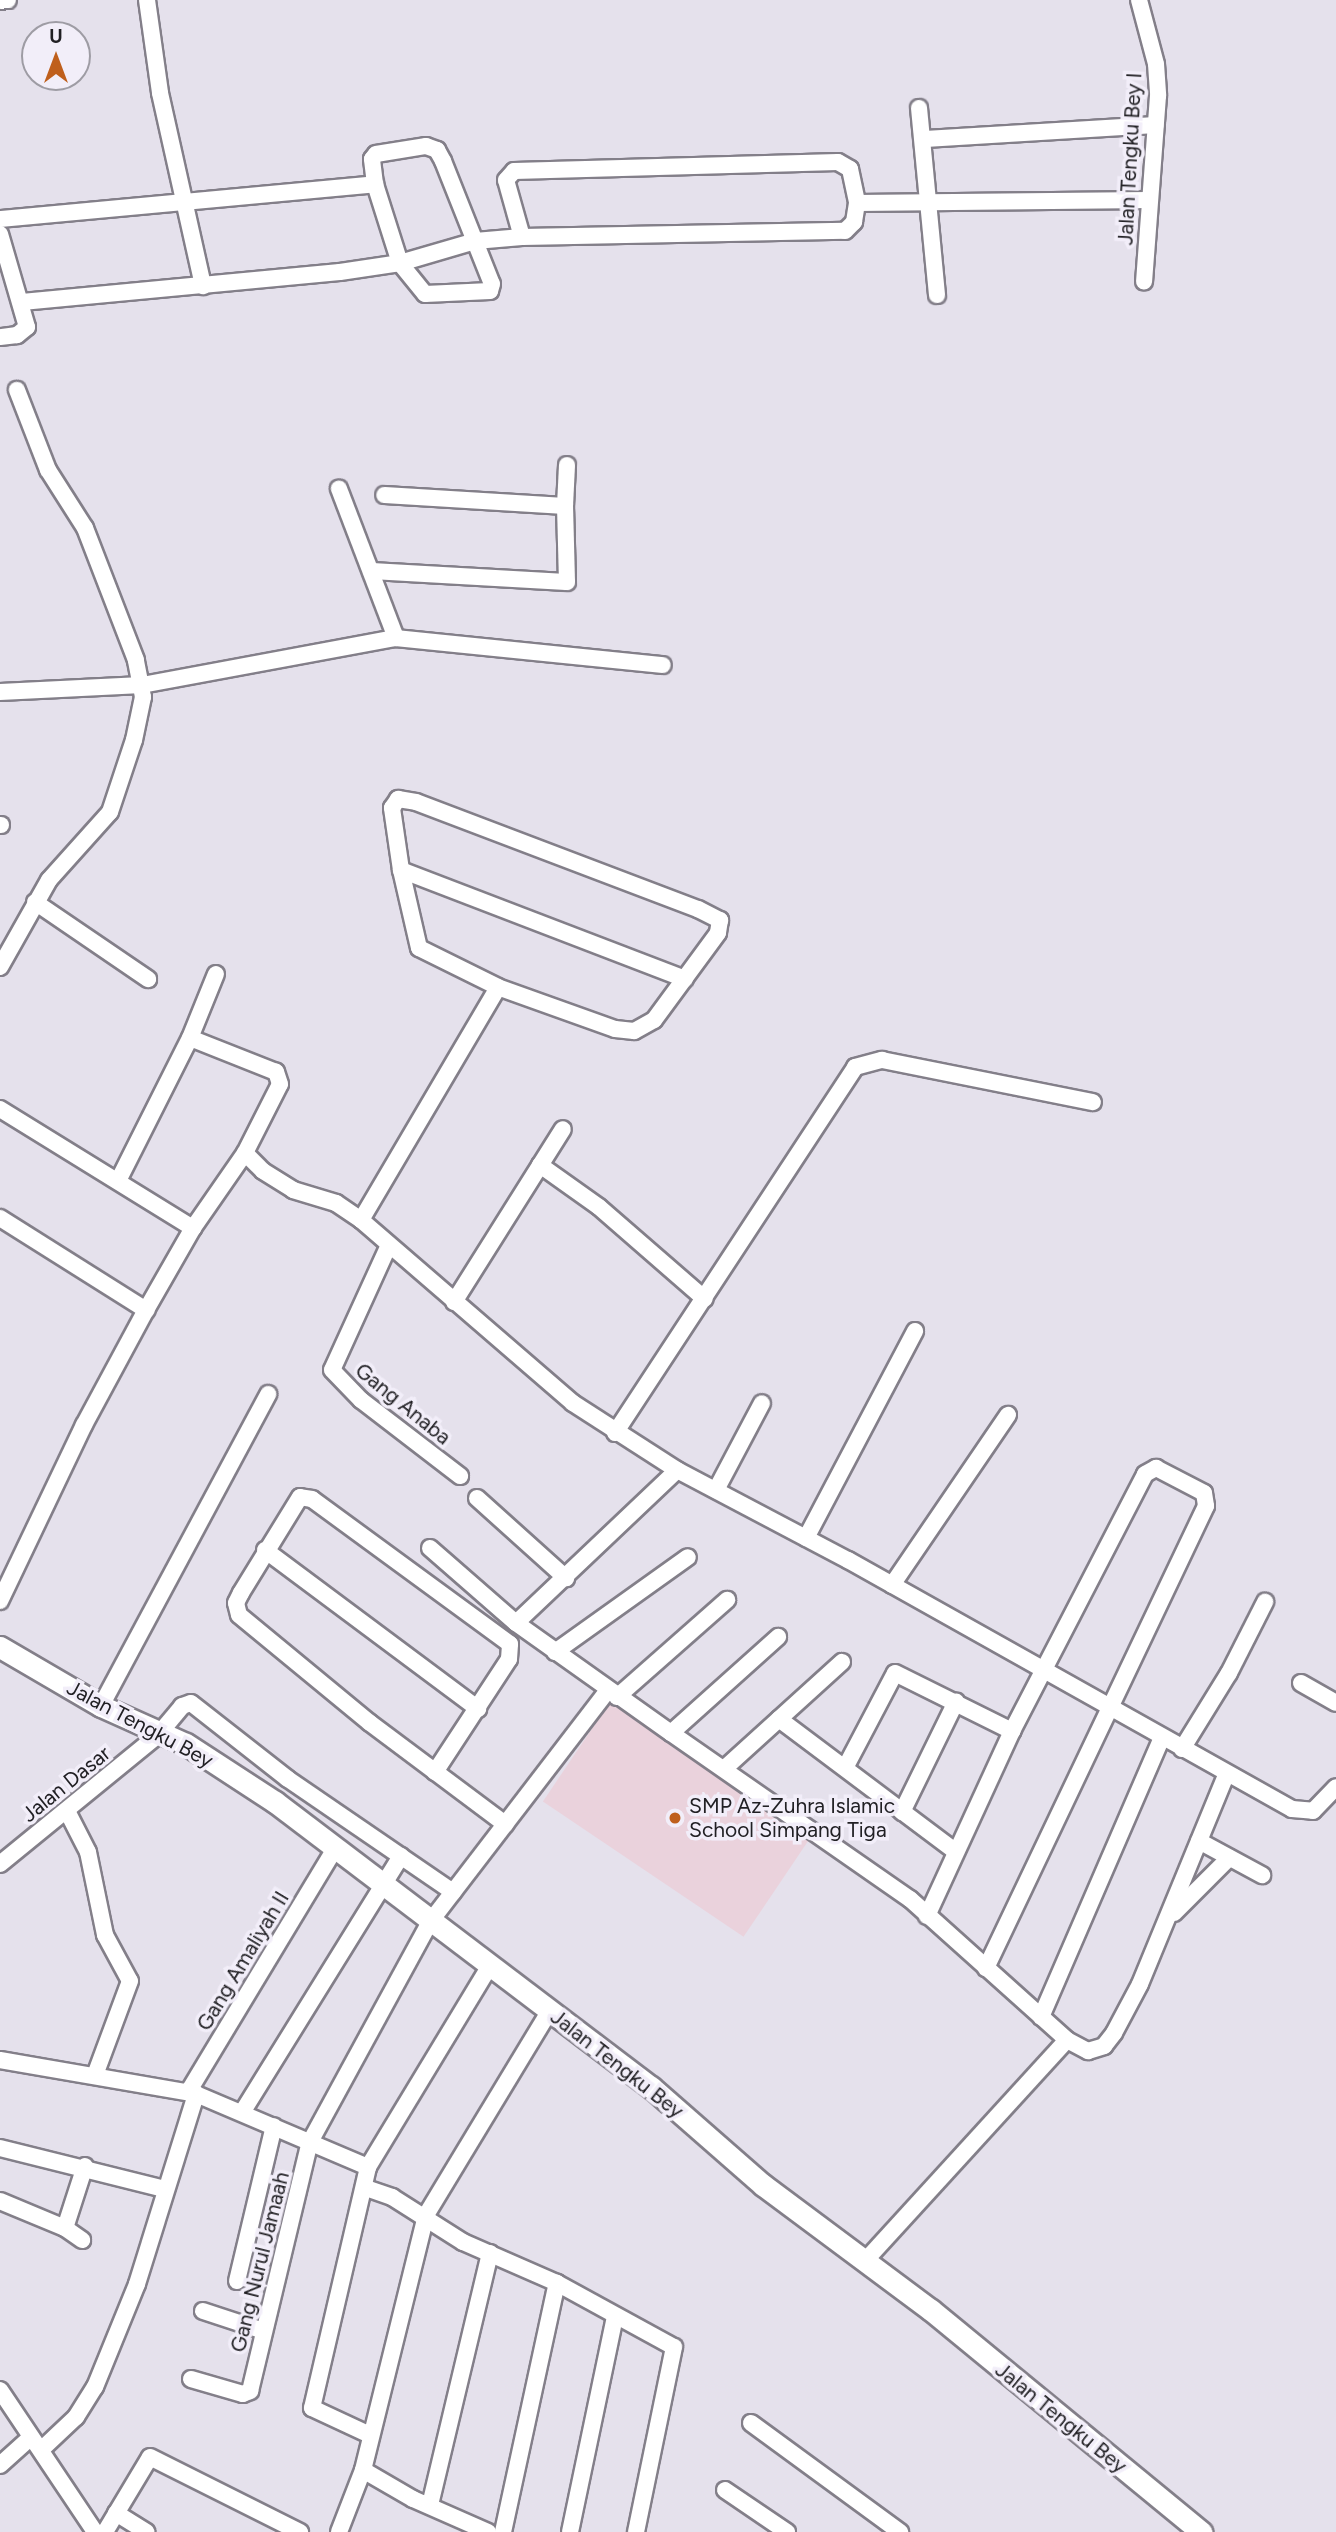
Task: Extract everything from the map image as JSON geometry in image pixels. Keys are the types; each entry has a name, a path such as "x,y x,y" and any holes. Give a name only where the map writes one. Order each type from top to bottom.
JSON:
{"main road":[{"name":"Jalan Tengku Bey","path":"0,1647 101,1706 158,1735 186,1744 335,1849 380,1886 651,2087 763,2185 931,2310 1201,2532"}],"street":[{"path":"0,1 8,0"},
{"path":"147,0 160,93 203,286"},
{"name":"Jalan Tengku Bey I","path":"1139,0 1156,64 1156,125 1144,281"},
{"path":"919,108 931,199 937,295"},
{"path":"925,139 1156,125"},
{"path":"433,147 475,241 492,284 490,291 425,295 400,263 375,184 372,165 376,154 433,147"},
{"path":"22,302 203,286 400,263 475,241 522,237 845,231 854,222 857,203 850,169 838,162 514,171 506,180 522,237"},
{"path":"0,219 375,184"},
{"path":"857,203 931,199 1149,200"},
{"path":"0,234 22,302 27,327 17,335 0,337"},
{"path":"0,967 35,902 110,812 134,740 142,685 85,528 48,470 17,390"},
{"path":"371,571 567,582 567,466"},
{"path":"339,489 396,638"},
{"path":"384,495 565,506"},
{"path":"0,692 142,685 396,638 663,665"},
{"path":"398,799 716,917 721,925 718,933 685,979 654,1020 634,1031 615,1029 498,987 419,948 401,870 393,808 398,799"},
{"path":"401,870 685,979"},
{"path":"35,902 148,979"},
{"path":"118,1181 190,1038 216,974"},
{"path":"361,1220 498,987"},
{"path":"0,1601 84,1425 146,1310 193,1228 246,1153 280,1084 279,1076 190,1038"},
{"path":"615,1433 855,1066 882,1060 1093,1102"},
{"path":"0,1109 193,1228"},
{"path":"454,1302 563,1129"},
{"path":"246,1153 263,1171 293,1190 336,1203 361,1220 573,1403 615,1433 677,1470 892,1585 1226,1775 1308,1814 1336,1787"},
{"path":"540,1166 599,1207 705,1299"},
{"path":"0,1218 146,1310"},
{"name":"Gang Anaba","path":"389,1245 332,1370 361,1400 460,1476"},
{"path":"806,1538 915,1331"},
{"path":"101,1706 268,1394"},
{"path":"716,1490 762,1403"},
{"path":"892,1585 1008,1415"},
{"path":"928,1916 1012,1731 1145,1474 1156,1468 1204,1493 1206,1506 986,1968"},
{"path":"516,1623 677,1470"},
{"path":"477,1498 566,1578"},
{"path":"435,1772 478,1709 511,1653 505,1639 312,1499 296,1499 236,1604 239,1615 435,1772 505,1824"},
{"path":"430,1548 516,1623 555,1652 612,1694 725,1768 928,1916 1067,2040 1088,2051 1104,2046 1170,1917 1226,1775"},
{"path":"265,1550 478,1709"},
{"path":"555,1652 688,1557"},
{"name":"Gang Nurul Jamaah","path":"191,2379 243,2394 250,2391 310,2142 430,1922 505,1824 612,1694 727,1600"},
{"path":"1182,1749 1229,1673 1265,1602"},
{"path":"671,1733 778,1637"},
{"path":"725,1768 842,1662"},
{"path":"845,1768 895,1673 1012,1731"},
{"path":"1301,1684 1336,1703"},
{"path":"902,1812 956,1702"},
{"name":"Jalan Dasar","path":"0,1864 158,1735 182,1706 195,1704 288,1779 453,1892"},
{"path":"779,1718 956,1852"},
{"path":"1041,2017 1162,1738"},
{"path":"67,1811 91,1861 105,1935 130,1981 95,2075"},
{"path":"1199,1841 1262,1875"},
{"name":"Gang Amaliyah II","path":"196,2094 190,2089 335,1849"},
{"path":"243,2111 401,1856"},
{"path":"1170,1917 1229,1858"},
{"path":"370,2435 312,2409 335,2299 366,2188 368,2167 489,1967"},
{"path":"339,2532 363,2469 426,2215 549,2012"},
{"path":"865,2261 1067,2040"},
{"path":"0,2060 196,2094 243,2111 368,2167"},
{"path":"0,2465 75,2417 95,2387 137,2284 164,2189 196,2094"},
{"path":"237,2281 274,2126"},
{"path":"0,2148 85,2166 164,2189"},
{"path":"65,2228 85,2166"},
{"path":"366,2188 426,2215 463,2242 557,2283 676,2351 636,2532"},
{"path":"0,2201 65,2228 82,2240"},
{"path":"430,2505 490,2253"},
{"path":"503,2532 557,2283"},
{"path":"203,2311 264,2331"},
{"path":"570,2532 615,2317"},
{"path":"0,2390 95,2532"},
{"path":"751,2423 900,2532"},
{"path":"105,2532 144,2462 157,2458 300,2532"},
{"path":"363,2469 488,2532"},
{"path":"725,2490 788,2532"},
{"path":"116,2513 147,2532"}],"shaded area":[{"name":"SMP Az-Zuhra Islamic School Simpang Tiga","path":"610,1702 811,1837 744,1937 543,1801"}],"place":[{"name":"SMP Az-Zuhra Islamic School Simpang Tiga","path":"675,1818"}]}
